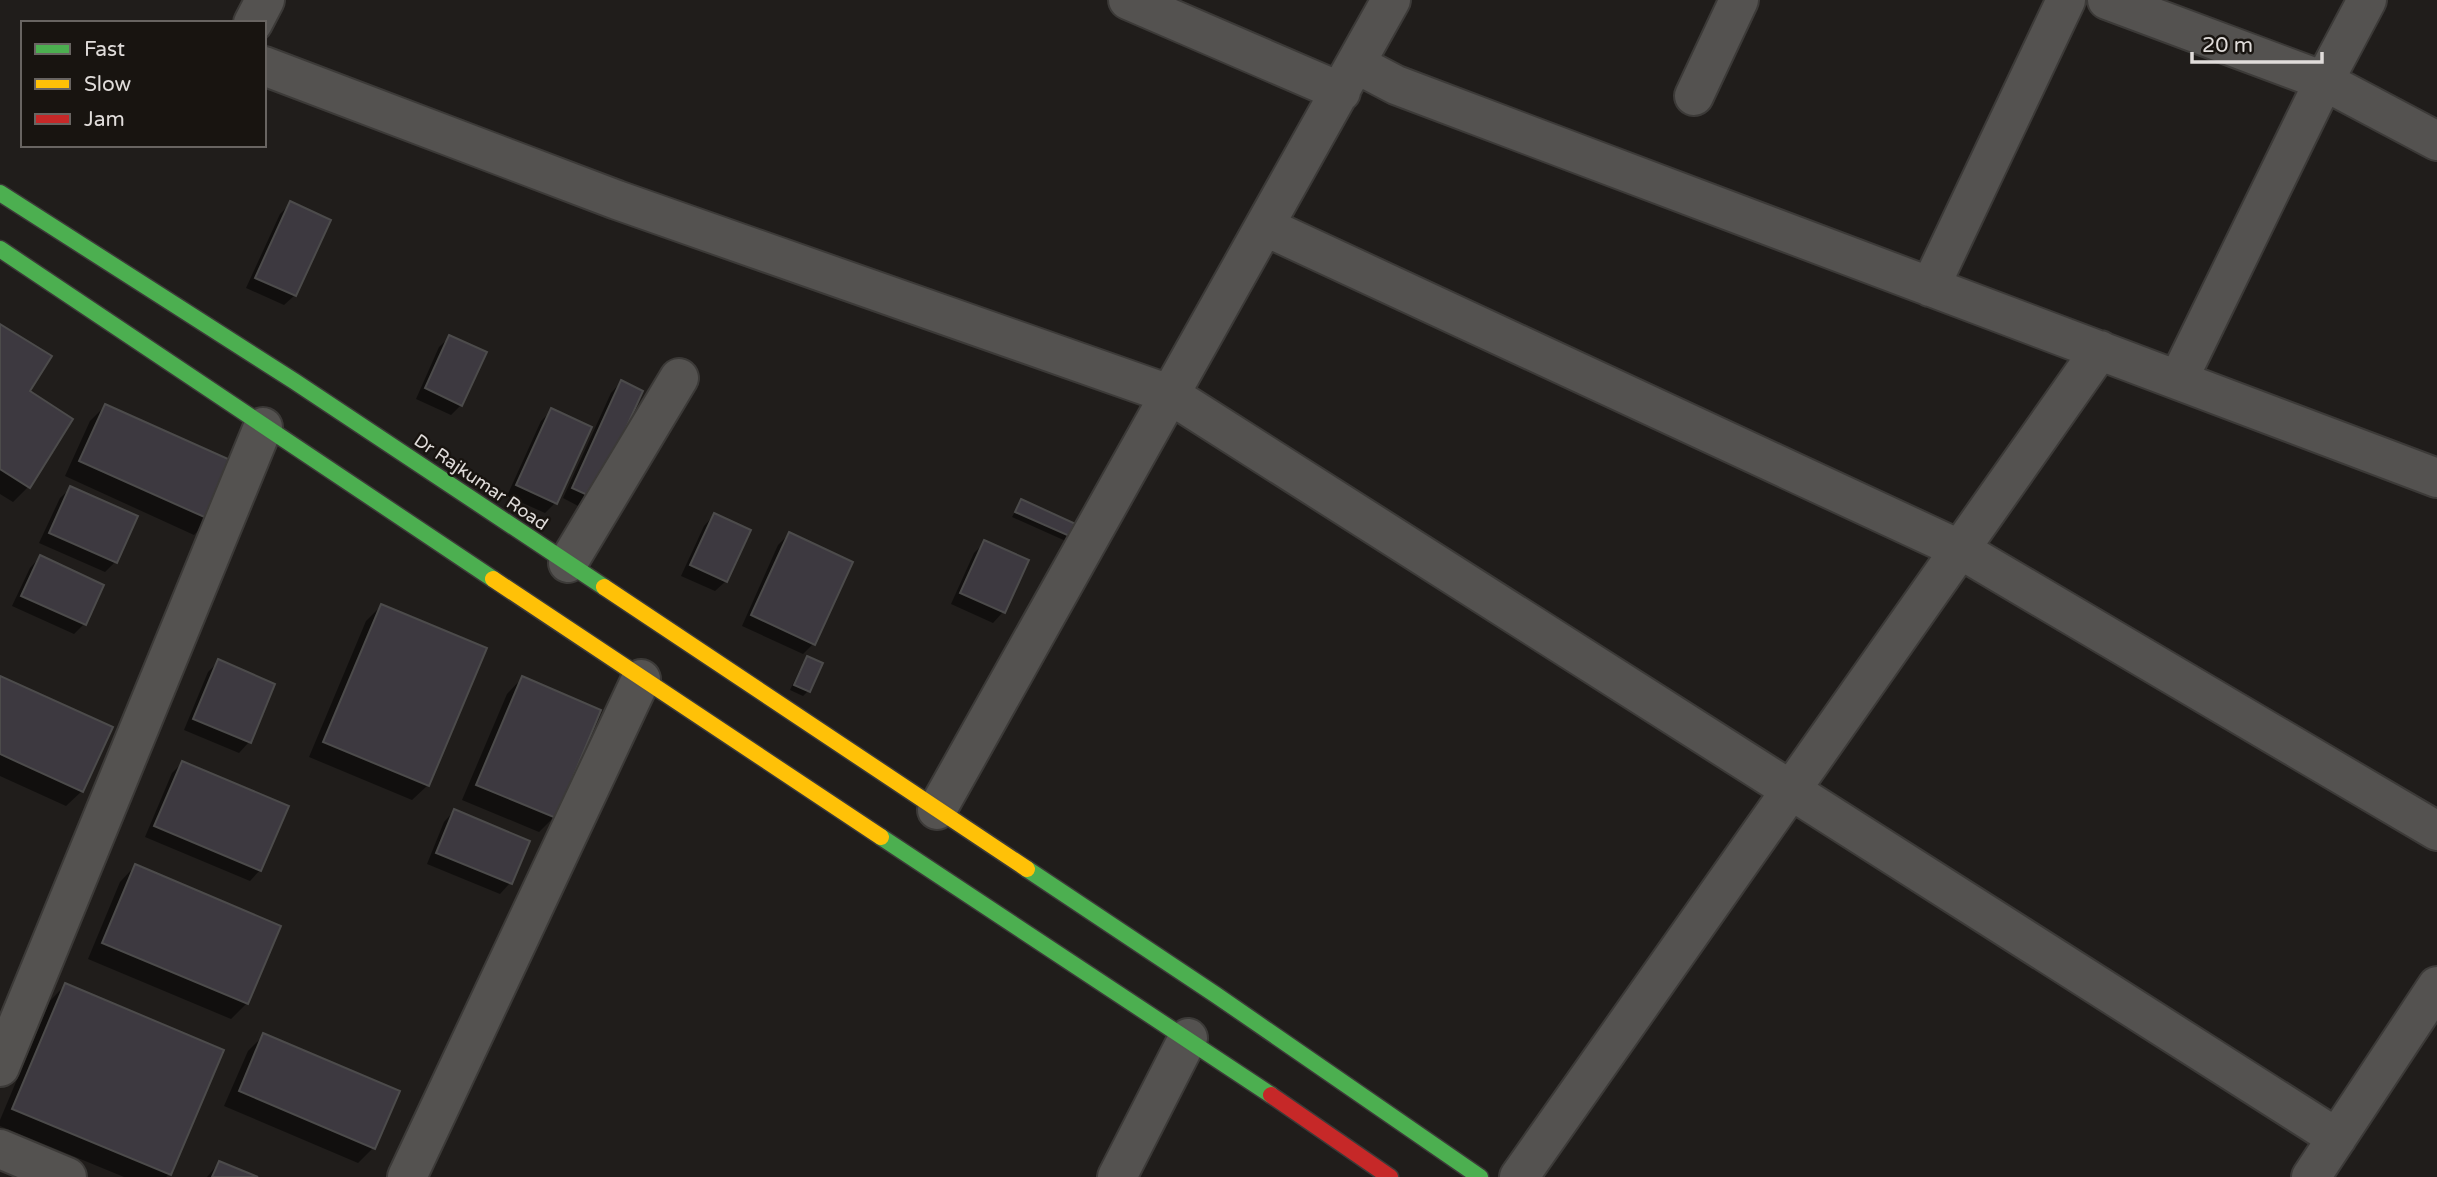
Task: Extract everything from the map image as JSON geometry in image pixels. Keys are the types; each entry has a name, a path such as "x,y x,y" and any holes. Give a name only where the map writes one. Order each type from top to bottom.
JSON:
{"highway":[{"name":"Dr Rajkumar Road","path":"0,193 294,381 568,563 1216,995 1480,1177"},
{"path":"0,249 641,679 1188,1038 1390,1177"}],"street":[{"path":"254,21 265,0"},
{"path":"1128,0 1348,78 1396,85 2437,478"},
{"path":"937,810 1391,0"},
{"path":"1693,96 1739,0"},
{"path":"1930,286 2066,0"},
{"path":"2106,0 2324,80 2437,141"},
{"path":"2178,380 2324,80 2367,0"},
{"path":"266,67 617,200 1169,394 2337,1138"},
{"path":"1266,227 1961,550 2437,831"},
{"path":"1519,1177 2100,350"},
{"path":"568,563 679,378"},
{"path":"0,1067 263,427"},
{"path":"407,1177 641,679"},
{"path":"2311,1177 2437,986"},
{"path":"1117,1177 1188,1038"},
{"path":"0,1149 67,1177"}],"building":[{"path":"290,201 331,220 296,296 255,278"},
{"path":"0,324 52,356 30,391 73,419 30,488 0,469"},
{"path":"449,335 487,352 462,406 425,388"},
{"path":"621,380 643,391 594,498 572,488"},
{"path":"105,404 237,463 211,520 79,461"},
{"path":"551,408 592,427 557,504 516,485"},
{"path":"70,486 138,516 117,563 49,533"},
{"path":"1021,499 1080,526 1074,538 1015,512"},
{"path":"714,513 751,530 727,582 690,565"},
{"path":"789,532 853,562 815,645 751,615"},
{"path":"984,540 1029,560 1005,613 960,593"},
{"path":"40,555 104,585 86,625 21,596"},
{"path":"381,604 487,648 429,786 323,742"},
{"path":"807,656 823,663 810,692 794,685"},
{"path":"218,659 275,684 251,743 193,719"},
{"path":"0,676 113,727 83,792 0,754"},
{"path":"522,676 601,710 556,818 476,785"},
{"path":"182,761 289,806 261,871 154,826"},
{"path":"454,809 530,841 512,884 436,853"},
{"path":"135,864 281,926 248,1004 102,943"},
{"path":"65,983 224,1050 171,1175 12,1109"},
{"path":"263,1033 400,1091 375,1149 239,1091"},
{"path":"219,1161 258,1177 212,1177"}],"traffic: fast":[{"path":"0,193 294,381 604,587"},
{"path":"0,249 493,579"},
{"path":"881,837 1271,1095"},
{"path":"1027,869 1480,1177"}],"traffic: slow":[{"path":"493,579 881,837"},
{"path":"604,587 1027,869"}],"traffic: jam":[{"path":"1271,1095 1390,1177"}]}
